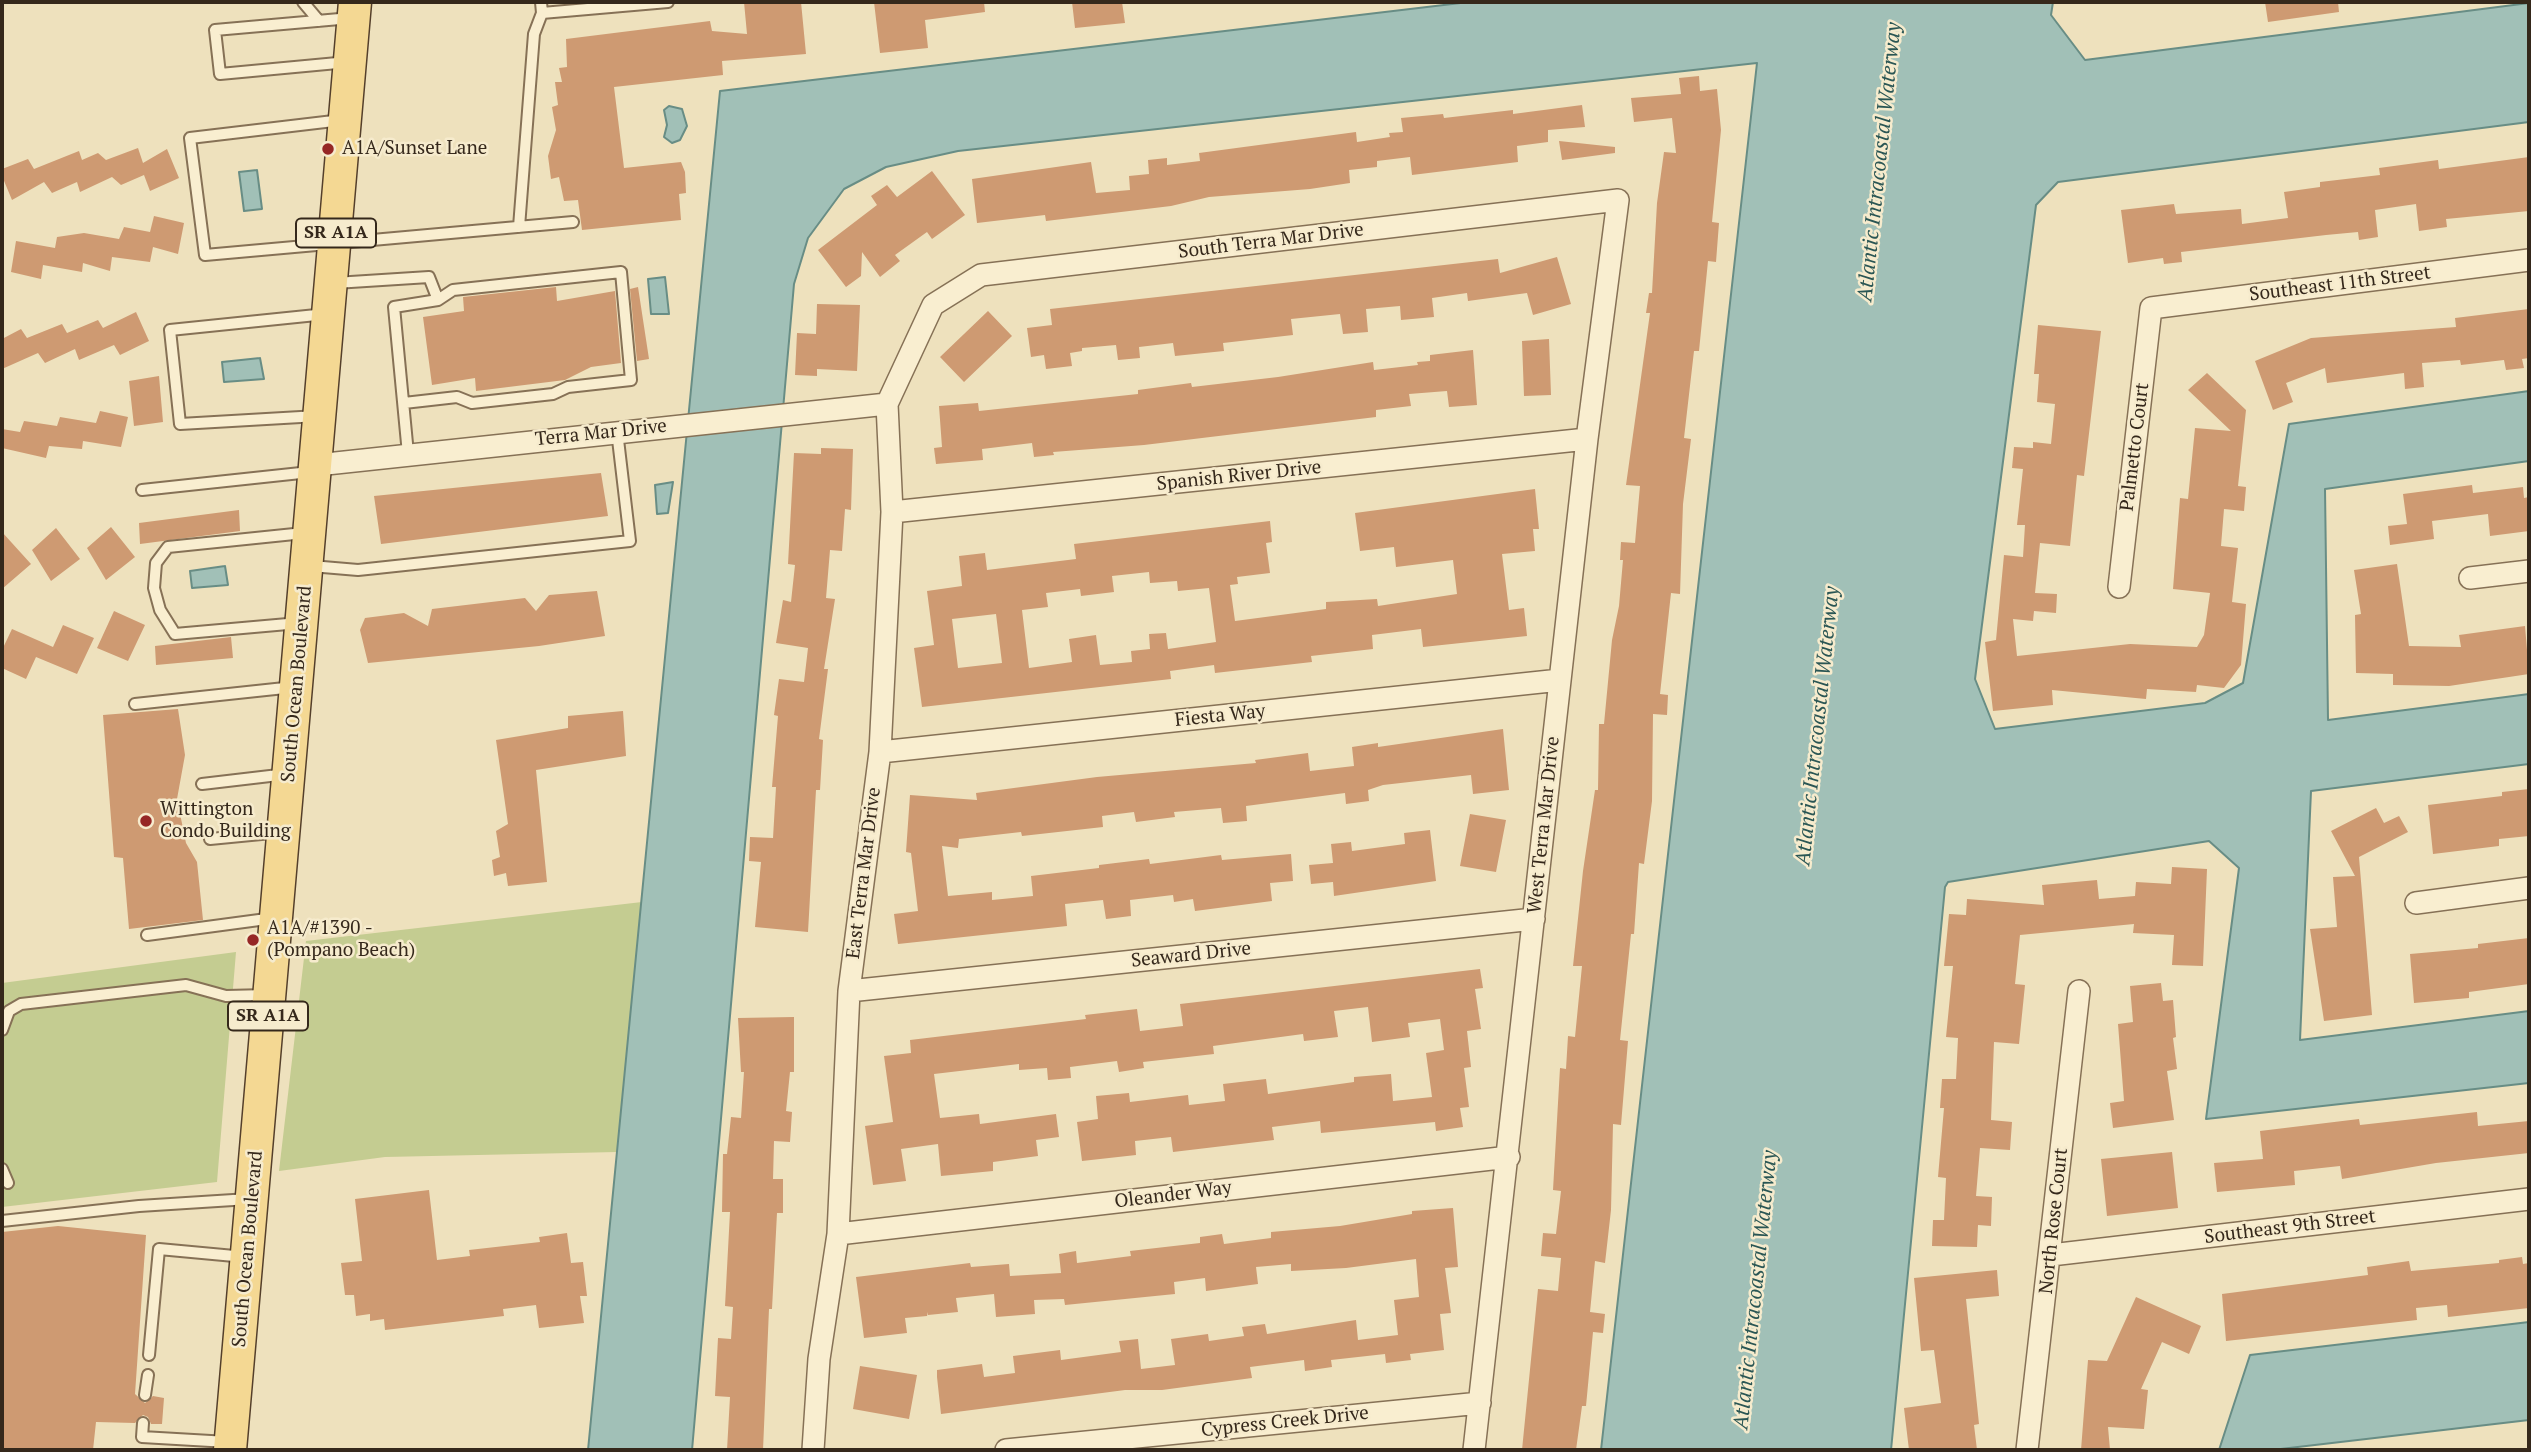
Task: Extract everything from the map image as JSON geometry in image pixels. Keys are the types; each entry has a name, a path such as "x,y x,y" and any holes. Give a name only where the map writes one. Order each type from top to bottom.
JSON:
{"main road":[{"name":"South Ocean Boulevard","path":"230,1446 311,533 354,10"}],"street":[{"name":"South Terra Mar Drive","path":"933,305 981,275 1618,200"},
{"name":"West Terra Mar Drive","path":"1474,1450 1509,1157 1587,439 1618,200"},
{"name":"Southeast 11th Street","path":"2151,308 2529,260"},
{"name":"East Terra Mar Drive","path":"813,1450 819,1359 838,1234 849,991 880,752 891,512 887,404 933,305"},
{"name":"Palmetto Court","path":"2119,587 2151,308"},
{"name":"Terra Mar Drive","path":"316,468 408,454 675,424 887,404"},
{"name":"Spanish River Drive","path":"891,512 1587,439"},
{"path":"2470,578 2529,571"},
{"name":"Fiesta Way","path":"880,752 1560,680"},
{"path":"2416,903 2529,888"},
{"name":"Seaward Drive","path":"849,991 1534,919"},
{"name":"North Rose Court","path":"2026,1450 2051,1255 2079,991"},
{"name":"Oleander Way","path":"838,1234 1509,1157"},
{"name":"Southeast 9th Street","path":"2051,1255 2529,1199"},
{"name":"Cypress Creek Drive","path":"1006,1450 1480,1403"}],"lane":[{"path":"303,2 318,21"},
{"path":"519,227 534,34 542,7 668,2"},
{"path":"350,62 220,74 215,30 318,21 354,10"},
{"path":"345,120 190,138 205,256 573,222"},
{"path":"404,403 457,397 472,402 553,394 568,387 631,380 621,272 453,290 438,300 394,307 408,454"},
{"path":"321,416 180,424 170,330 429,277 438,300"},
{"path":"308,566 358,570 630,541 617,431"},
{"path":"142,490 316,468"},
{"path":"303,623 175,634 160,610 154,588 156,563 168,547 311,533"},
{"path":"135,704 297,687"},
{"path":"202,784 289,774"},
{"path":"210,839 284,832"},
{"path":"147,935 277,917"},
{"path":"2,1030 9,1011 21,1004 187,985 226,996 270,995"},
{"path":"2,1169 8,1183"},
{"path":"2,1221 139,1206 252,1198"},
{"path":"149,1355 159,1249 247,1257"},
{"path":"145,1395 148,1375"},
{"path":"143,1423 142,1437 230,1446"}],"green space":[{"path":"642,902 617,1152 385,1157 279,1171 306,941"},
{"path":"236,952 217,1182 2,1207 2,983"}],"water":[{"name":"Atlantic Intracoastal Waterway","path":"1469,2 2053,2 2051,15 2085,60 2529,3 2529,122 2058,182 2036,205 1975,679 1995,729 2205,703 2243,683 2289,424 2529,391 2529,461 2325,489 2328,720 2529,694 2529,764 2311,791 2300,1040 2529,1011 2529,1083 2206,1119 2239,868 2209,841 1948,882 1945,887 1891,1450 1601,1450 1757,63 958,151 886,167 844,189 808,238 794,284 692,1450 588,1450 720,91"},
{"path":"669,106 682,109 687,126 680,140 672,143 664,137 667,125 664,110"},
{"path":"257,170 262,209 244,211 239,172"},
{"path":"665,277 669,314 651,314 648,279"},
{"path":"260,358 264,379 224,382 222,362"},
{"path":"673,482 668,513 657,514 655,485"},
{"path":"225,566 228,585 192,588 190,571"},
{"path":"2529,1322 2529,1420 2272,1450 2219,1450 2250,1355"}],"building":[{"path":"744,2 801,2 806,54 722,61 723,75 614,87 624,168 681,162 685,172 686,193 679,194 681,220 582,230 578,200 564,201 559,177 551,179 548,156 556,130 552,107 558,105 555,82 562,82 559,68 567,67 566,39 710,21 712,31 747,34"},
{"path":"874,2 984,2 985,12 925,20 928,48 880,53"},
{"path":"1072,2 1122,2 1125,23 1075,28"},
{"path":"2265,2 2338,2 2339,12 2268,22"},
{"path":"1699,76 1700,91 1717,89 1721,130 1712,222 1719,223 1716,262 1708,261 1699,351 1694,351 1684,438 1691,439 1683,504 1680,594 1671,593 1660,694 1668,695 1667,715 1653,714 1652,801 1644,864 1639,863 1634,934 1631,934 1620,1040 1628,1041 1621,1125 1613,1124 1611,1210 1605,1263 1595,1261 1590,1312 1605,1314 1603,1333 1593,1332 1586,1406 1582,1406 1576,1450 1522,1450 1538,1289 1558,1291 1561,1258 1541,1256 1543,1233 1556,1234 1561,1191 1553,1190 1560,1068 1566,1069 1568,1036 1575,1037 1582,966 1573,966 1583,871 1595,790 1598,790 1599,724 1604,724 1612,640 1619,606 1623,560 1620,560 1621,542 1635,543 1640,486 1626,485 1650,313 1646,313 1649,293 1652,293 1657,203 1664,152 1676,153 1672,118 1634,122 1631,98 1681,94 1679,78"},
{"path":"1582,105 1585,127 1548,130 1548,142 1517,146 1518,162 1412,175 1410,157 1377,161 1377,167 1349,170 1350,183 1209,197 1171,206 1046,221 1045,215 977,223 972,179 1091,162 1096,193 1130,190 1129,176 1149,174 1148,160 1167,158 1167,165 1200,161 1199,153 1356,132 1357,142 1390,137 1389,133 1403,132 1401,118 1443,114 1444,118 1513,110 1513,114"},
{"path":"1559,141 1615,147 1615,153 1562,160"},
{"path":"138,148 143,163 167,149 179,178 150,191 144,175 121,185 112,177 80,192 77,182 52,193 44,182 12,200 2,176 2,169 28,159 34,169 79,151 82,160 98,153 106,160"},
{"path":"2529,157 2529,211 2446,219 2447,227 2419,231 2416,204 2375,210 2378,237 2359,240 2358,232 2326,235 2181,252 2182,262 2164,264 2163,258 2128,263 2121,210 2174,204 2176,214 2241,209 2242,224 2288,218 2284,192 2320,187 2320,182 2380,175 2379,168 2438,160 2439,169"},
{"path":"932,171 965,215 932,239 927,232 895,255 900,261 880,277 862,252 861,276 846,287 818,250 877,205 871,196 887,185 897,197"},
{"path":"154,216 184,223 178,254 153,247 150,262 112,257 110,271 83,263 82,272 43,265 41,279 11,272 16,241 55,248 57,237 84,233 119,239 124,227 150,232"},
{"path":"1557,257 1571,304 1533,315 1527,293 1468,301 1467,293 1432,298 1434,317 1401,320 1400,306 1366,309 1368,332 1343,334 1340,314 1291,319 1293,335 1223,343 1224,351 1175,356 1173,343 1139,347 1140,358 1118,360 1116,345 1082,348 1082,351 1070,353 1072,366 1046,369 1044,355 1031,357 1027,328 1052,325 1050,309 1498,259 1500,273"},
{"path":"556,287 557,301 615,291 621,363 591,367 565,380 476,391 475,378 432,385 423,317 464,311 463,297"},
{"path":"638,287 649,359 637,361 630,289"},
{"path":"817,304 860,305 857,371 817,369 817,376 795,375 797,333 816,334"},
{"path":"2529,309 2529,358 2522,359 2524,368 2506,370 2504,360 2461,365 2460,360 2422,363 2424,387 2405,389 2404,373 2327,383 2325,368 2286,383 2293,402 2273,410 2255,361 2311,338 2456,327 2455,318"},
{"path":"988,311 1012,336 964,382 940,357"},
{"path":"136,312 149,341 120,355 114,345 79,360 75,349 45,363 38,353 2,369 2,339 21,329 27,338 62,324 67,333 98,320 103,328"},
{"path":"2038,325 2101,331 2084,476 2077,475 2070,546 2040,543 2035,593 2057,594 2056,613 2034,611 2033,621 2013,619 2017,656 2130,644 2197,647 2204,635 2210,593 2173,589 2180,498 2188,499 2195,428 2231,431 2188,390 2207,373 2246,410 2238,486 2246,487 2244,511 2224,509 2221,546 2238,548 2232,602 2246,604 2241,665 2224,688 2197,685 2196,692 2147,689 2146,699 2052,690 2053,705 1993,711 1985,642 1996,640 2004,555 2023,557 2025,525 2017,525 2023,469 2012,468 2014,447 2033,448 2033,442 2051,444 2055,404 2037,402 2039,374 2034,374"},
{"path":"1549,339 1551,395 1524,396 1522,341"},
{"path":"1473,350 1477,405 1449,407 1447,391 1409,394 1411,406 1376,410 1376,417 1144,445 1053,452 1054,455 1034,457 1032,443 982,449 983,460 936,464 934,448 942,447 939,406 978,403 979,411 1138,394 1138,390 1191,383 1192,387 1278,377 1373,362 1374,370 1418,365 1417,362 1430,361 1430,355"},
{"path":"159,376 163,422 134,426 129,381"},
{"path":"100,411 128,417 121,447 83,441 82,449 49,446 46,458 2,448 2,429 20,432 24,421 57,426 60,417 96,423"},
{"path":"821,448 853,449 851,510 845,509 842,551 830,550 826,598 835,599 824,669 828,669 819,739 823,740 820,790 816,790 808,932 755,927 761,862 749,861 750,837 773,838 776,787 772,787 778,716 774,715 779,679 804,682 808,648 776,643 783,600 791,602 795,565 788,564 794,453 821,454"},
{"path":"601,473 608,516 381,544 374,496"},
{"path":"2472,485 2473,493 2523,487 2524,498 2529,497 2529,531 2490,536 2488,514 2432,521 2434,539 2390,545 2388,526 2407,524 2403,494"},
{"path":"1535,489 1539,529 1533,529 1535,551 1502,554 1509,610 1524,608 1527,636 1423,647 1421,629 1372,635 1373,649 1311,656 1312,662 1215,673 1214,665 1170,671 1171,679 922,707 914,648 934,645 927,591 962,586 959,556 985,553 987,570 1076,559 1074,544 1270,521 1272,542 1266,543 1270,573 1237,577 1238,584 1230,585 1235,621 1326,609 1326,602 1377,599 1378,606 1457,594 1453,560 1396,567 1394,547 1360,551 1355,513","holes":["1149,572 1150,583 1177,581 1178,591 1209,588 1216,642 1168,649 1166,633 1149,634 1150,649 1131,651 1132,662 1100,665 1096,635 1069,639 1072,662 1029,668 1022,610 1048,607 1046,593 1080,589 1081,596 1114,592 1112,576","996,614 1002,663 958,668 952,619"]},
{"path":"239,510 240,531 140,544 139,523"},
{"path":"111,527 135,557 106,580 87,548"},
{"path":"56,528 80,559 51,581 32,550"},
{"path":"2,532 31,564 2,589"},
{"path":"2397,564 2409,646 2461,647 2459,635 2525,626 2529,674 2449,686 2393,685 2393,674 2356,673 2355,615 2361,614 2354,570"},
{"path":"597,591 605,636 539,646 368,663 360,630 365,618 404,613 428,626 432,609 525,598 536,611 549,595"},
{"path":"114,611 145,625 128,661 97,648"},
{"path":"63,625 94,638 77,674 36,657 26,679 2,668 2,650 12,629 53,647"},
{"path":"231,637 233,658 156,665 155,646"},
{"name":"Wittington Condo Building","path":"178,709 185,755 177,799 186,843 197,862 203,920 129,929 123,858 114,857 103,715"},
{"path":"623,711 626,756 536,770 547,882 508,886 506,873 494,876 492,860 500,857 496,831 508,824 496,740 568,728 568,716"},
{"path":"1503,729 1509,790 1473,794 1471,775 1383,785 1368,790 1369,801 1346,804 1345,793 1246,806 1247,821 1223,823 1221,808 1174,812 1175,817 1136,822 1134,812 1102,816 1103,827 1022,836 1021,832 959,839 958,848 942,846 948,896 992,892 992,900 1033,896 1031,876 1099,868 1099,865 1149,859 1150,864 1221,855 1222,860 1291,854 1293,881 1270,883 1272,901 1195,911 1193,899 1174,902 1173,895 1130,900 1131,916 1106,919 1103,900 1065,904 1067,926 898,944 894,914 918,911 911,853 906,852 910,795 977,800 976,793 1097,777 1256,763 1255,760 1308,753 1310,771 1354,766 1352,747 1378,743 1378,747"},
{"path":"2529,789 2529,836 2499,839 2499,846 2433,854 2428,805 2502,796 2502,792"},
{"path":"2376,808 2384,823 2399,816 2408,832 2359,857 2372,1015 2324,1021 2310,929 2337,927 2333,877 2355,876 2331,831"},
{"path":"1470,814 1506,820 1496,872 1460,866"},
{"path":"1430,830 1436,881 1334,896 1333,882 1311,884 1309,865 1333,863 1331,844 1351,842 1352,851 1405,844 1404,833"},
{"path":"2172,867 2207,869 2203,966 2172,965 2174,935 2133,933 2134,924 2020,935 2015,984 2025,985 2019,1044 1994,1042 1991,1120 2012,1122 2010,1150 1980,1148 1976,1196 1992,1197 1991,1226 1978,1225 1977,1247 1932,1246 1933,1220 1944,1220 1946,1178 1938,1177 1944,1108 1940,1108 1942,1079 1956,1079 1958,1038 1946,1037 1953,966 1944,966 1949,914 1966,915 1967,899 2044,905 2042,885 2097,880 2099,899 2135,896 2136,882 2171,884"},
{"path":"2529,938 2529,984 2469,992 2469,998 2414,1003 2410,954 2478,948 2478,944"},
{"path":"1480,969 1483,988 1475,989 1481,1029 1467,1031 1471,1067 1464,1068 1469,1107 1460,1108 1463,1127 1436,1131 1435,1122 1321,1133 1320,1121 1272,1127 1274,1140 1173,1152 1171,1137 1135,1141 1136,1155 1082,1161 1077,1122 1098,1119 1096,1096 1129,1093 1130,1102 1188,1095 1189,1105 1225,1101 1223,1084 1266,1079 1268,1094 1354,1082 1354,1077 1391,1074 1393,1101 1432,1097 1426,1053 1444,1050 1440,1019 1408,1023 1410,1037 1372,1042 1368,1007 1334,1011 1338,1037 1304,1041 1303,1034 1213,1046 1214,1054 1143,1062 1144,1068 1119,1072 1117,1061 1070,1067 1071,1078 1048,1080 1047,1068 1019,1070 1019,1064 934,1074 940,1118 979,1114 980,1124 1056,1114 1059,1137 1036,1140 1038,1156 993,1162 993,1171 941,1176 938,1144 901,1149 906,1181 873,1185 865,1126 893,1122 884,1056 911,1053 910,1040 1086,1019 1085,1015 1137,1009 1140,1031 1183,1026 1180,1004"},
{"path":"2161,983 2163,1001 2173,1000 2176,1037 2173,1038 2177,1069 2167,1071 2174,1120 2113,1128 2110,1103 2124,1101 2118,1024 2133,1022 2130,986"},
{"path":"794,1017 794,1072 790,1072 786,1111 792,1112 790,1142 774,1141 773,1179 783,1179 783,1213 777,1213 772,1309 769,1309 763,1450 727,1450 730,1397 715,1396 718,1338 731,1339 733,1307 725,1306 730,1212 722,1212 723,1154 727,1154 731,1117 741,1118 744,1072 741,1072 738,1018"},
{"path":"2477,1112 2478,1126 2529,1121 2529,1153 2436,1163 2342,1179 2340,1166 2294,1171 2295,1185 2217,1192 2214,1163 2263,1159 2260,1131 2359,1119 2360,1125"},
{"path":"2172,1152 2178,1208 2107,1216 2101,1159"},
{"path":"429,1190 437,1260 470,1256 469,1250 540,1242 539,1237 567,1233 571,1263 583,1262 587,1296 580,1296 584,1323 539,1328 536,1305 503,1309 504,1316 385,1330 384,1319 370,1321 370,1314 356,1316 354,1295 345,1295 341,1263 362,1261 355,1199"},
{"path":"1453,1208 1458,1267 1445,1268 1451,1313 1440,1314 1444,1350 1410,1354 1411,1360 1386,1363 1385,1354 1331,1360 1332,1367 1305,1371 1304,1360 1250,1367 1252,1378 1162,1390 1125,1390 941,1414 937,1377 937,1370 982,1364 984,1377 1015,1373 1013,1356 1060,1350 1061,1360 1121,1352 1119,1341 1138,1339 1141,1369 1175,1365 1171,1339 1208,1334 1209,1341 1244,1336 1242,1327 1265,1324 1267,1334 1356,1320 1358,1340 1398,1335 1394,1300 1419,1297 1416,1259 1346,1268 1291,1271 1291,1264 1256,1267 1258,1284 1206,1291 1205,1278 1174,1282 1175,1294 1065,1305 1064,1299 1034,1300 1035,1314 996,1317 994,1294 956,1298 958,1312 928,1315 928,1312 927,1316 905,1318 907,1333 864,1338 856,1277 970,1263 971,1267 1009,1264 1010,1276 1061,1273 1059,1254 1076,1251 1077,1263 1131,1256 1130,1251 1200,1243 1200,1237 1222,1234 1224,1244 1271,1238 1271,1232 1340,1226 1412,1214 1412,1211"},
{"path":"58,1226 146,1235 135,1394 145,1403 153,1396 164,1398 162,1424 151,1424 148,1417 143,1415 135,1423 96,1422 93,1450 2,1450 2,1232"},
{"path":"2522,1257 2523,1264 2529,1263 2529,1308 2448,1317 2447,1305 2416,1308 2417,1320 2226,1341 2222,1294 2368,1275 2367,1267 2409,1261 2411,1271 2499,1263 2499,1260"},
{"path":"1997,1270 1999,1296 1966,1299 1979,1424 1974,1425 1977,1450 1909,1450 1904,1408 1941,1403 1934,1350 1921,1351 1914,1278"},
{"path":"2136,1297 2201,1326 2189,1354 2162,1342 2141,1389 2148,1390 2144,1429 2108,1427 2110,1450 2081,1450 2088,1360 2107,1361"},
{"path":"860,1366 917,1375 909,1419 853,1409"}],"place":[{"name":"A1A/Sunset Lane","path":"328,149"},
{"name":"Wittington Condo Building","path":"146,821"},
{"name":"A1A/#1390 - (Pompano Beach)","path":"253,940"}]}
